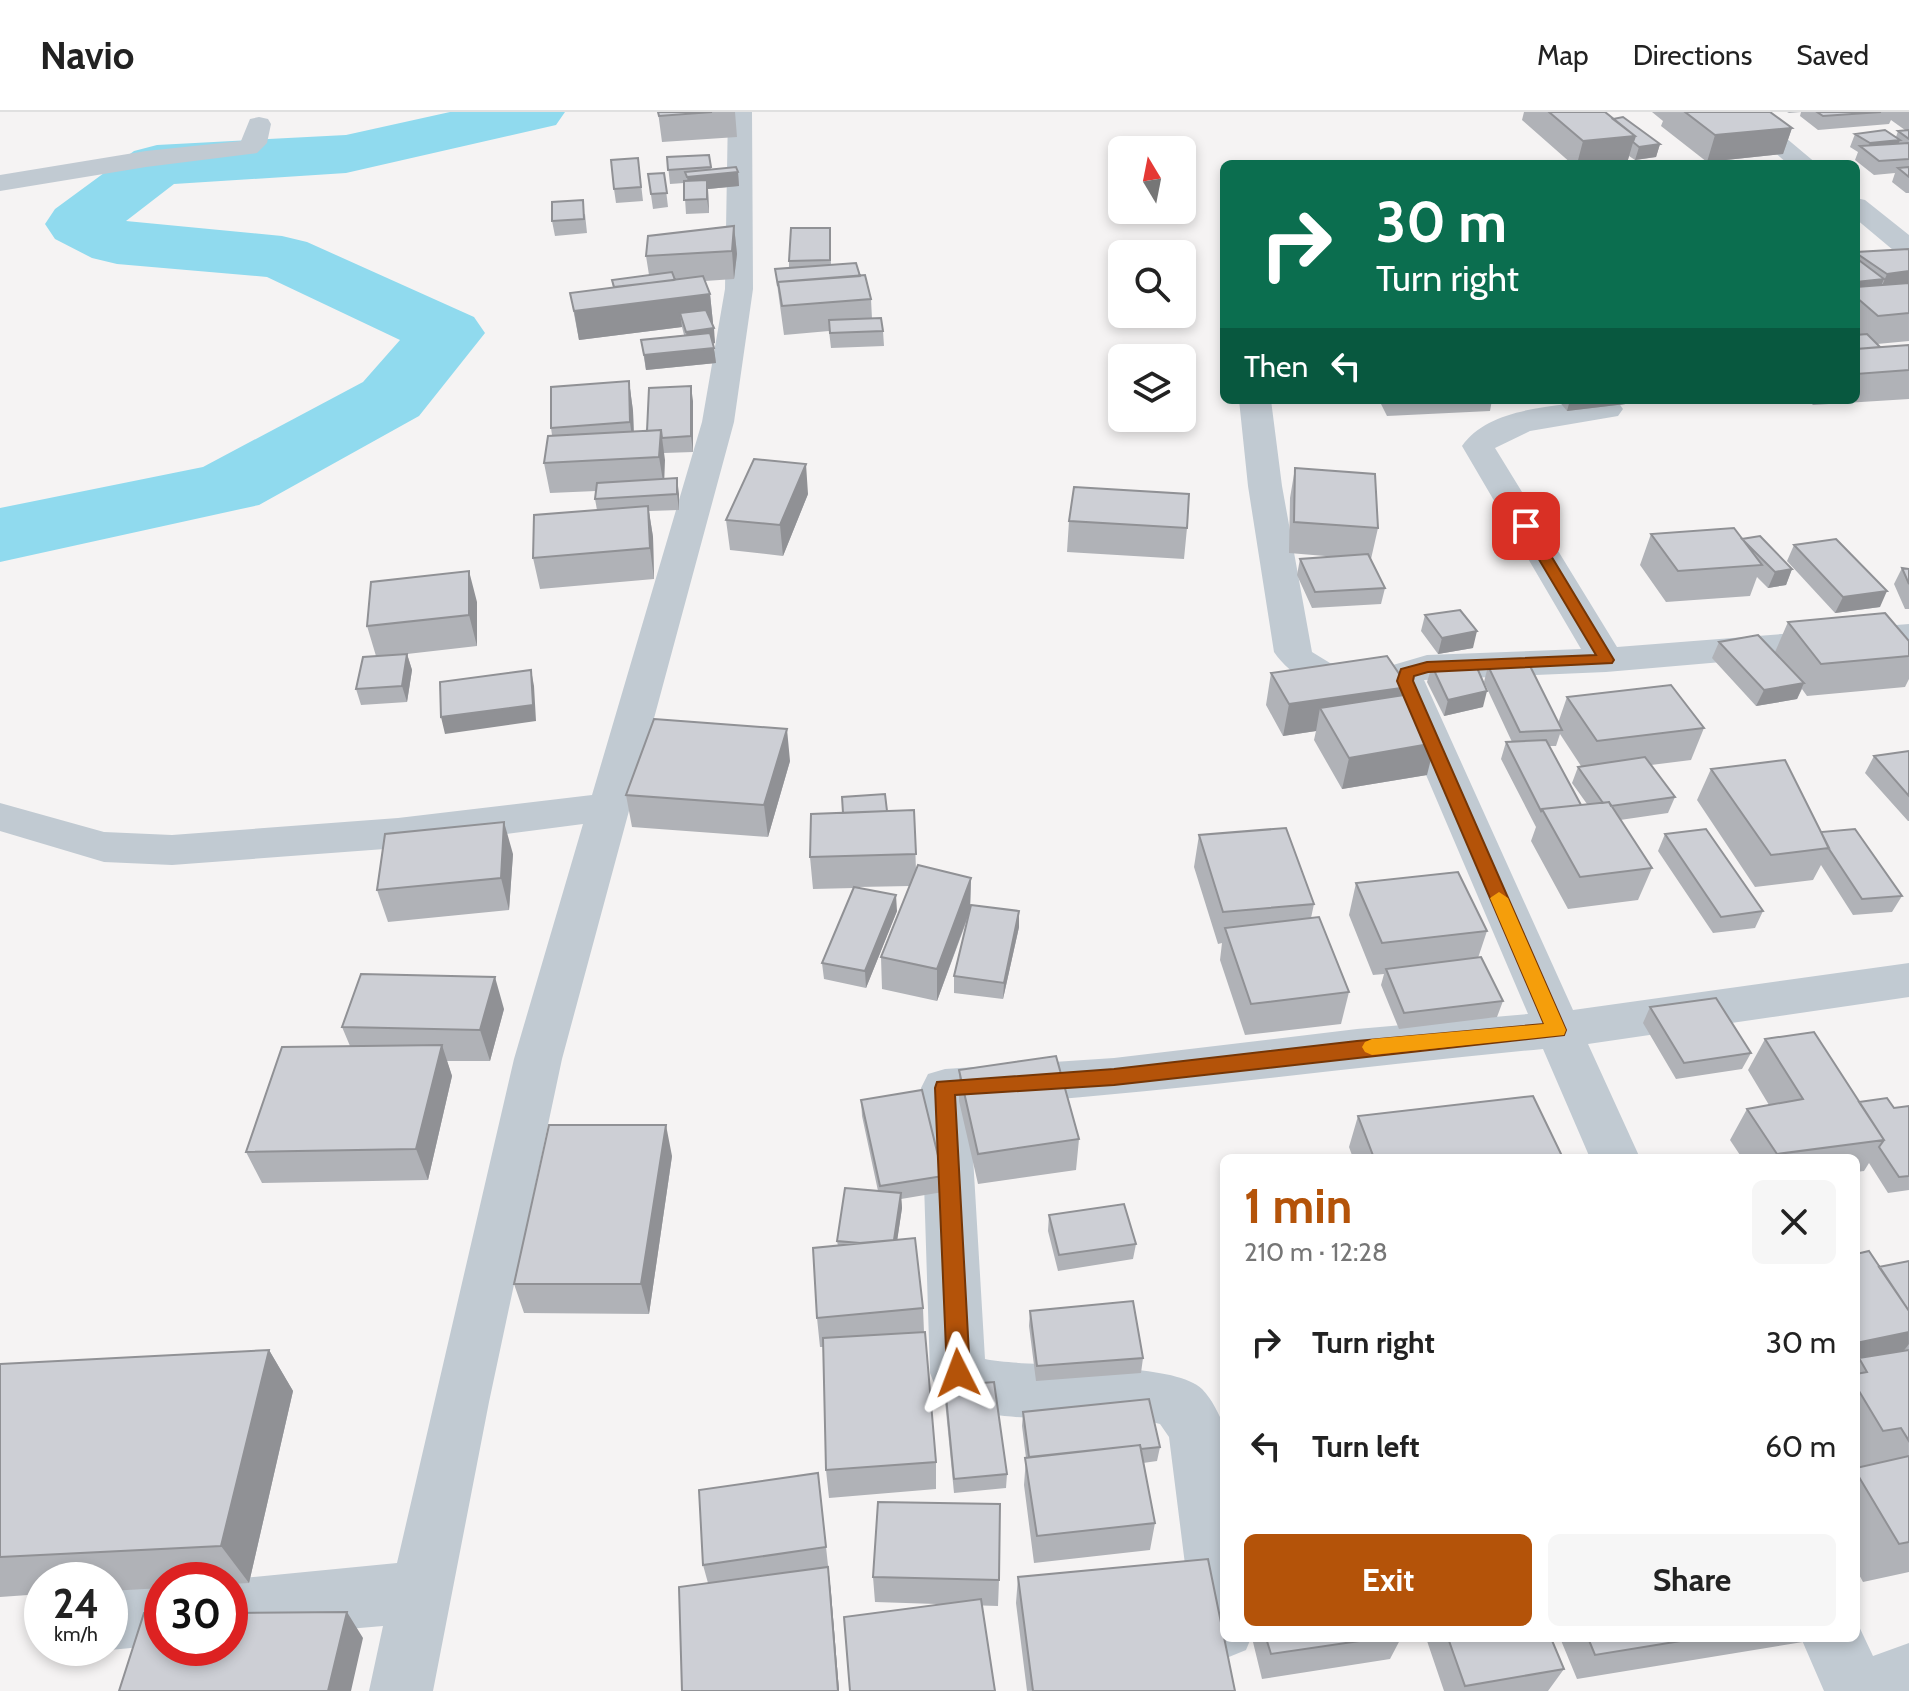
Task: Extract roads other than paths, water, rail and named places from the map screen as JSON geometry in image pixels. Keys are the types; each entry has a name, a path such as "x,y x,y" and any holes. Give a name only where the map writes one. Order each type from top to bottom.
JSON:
{"street":[{"path":"401,1691 420,1592 538,1059 718,422 739,289 740,112"},
{"path":"1740,112 1799,160"},
{"path":"0,183 146,159 248,148 255,143 259,124"},
{"path":"1860,209 1909,250"},
{"path":"1869,255 1909,250"},
{"path":"1255,404 1265,486 1297,661 1334,676 1405,681"},
{"path":"1606,660 1478,446 1485,437 1503,427 1607,409"},
{"path":"1613,1154 1405,681 1407,673 1427,667 1606,660 1909,635"},
{"path":"0,817 104,847 172,850 383,834 608,807"},
{"path":"1220,1597 1197,1429 1180,1405 1156,1396 1013,1391 970,1382 958,1373 945,1088 1114,1077 1357,1048 1557,1030 1909,980"},
{"path":"248,1606 420,1592"},
{"path":"1834,1642 1856,1691"},
{"path":"1865,1691 1909,1675"}],"waterway":[{"path":"0,535 229,487 391,399 447,333 282,257 117,243 79,224 157,165 346,154 534,112"}]}
